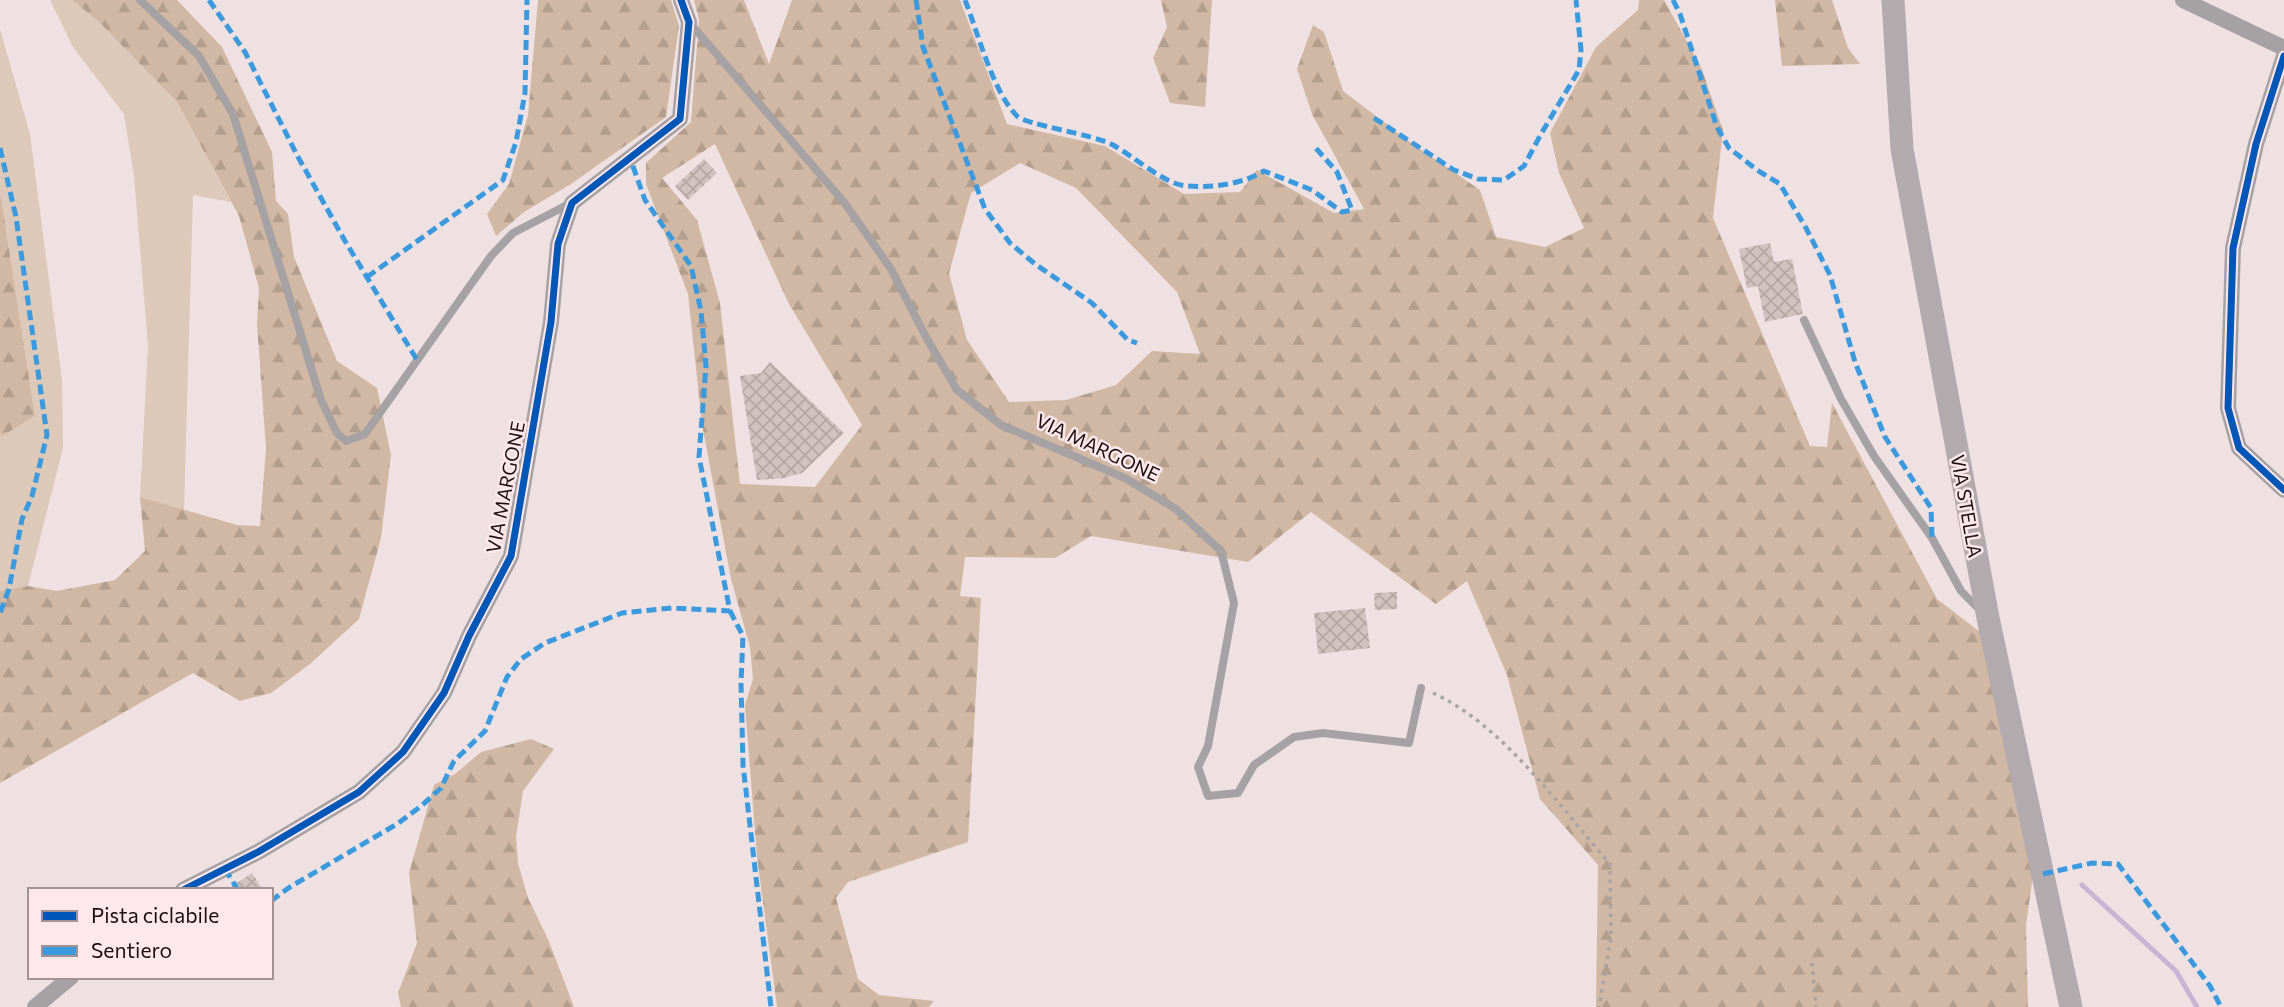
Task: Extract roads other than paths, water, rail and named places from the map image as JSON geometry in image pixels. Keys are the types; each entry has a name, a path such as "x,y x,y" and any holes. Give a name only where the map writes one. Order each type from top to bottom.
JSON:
{"main road":[{"name":"VIA STELLA","path":"1893,0 1902,149 1988,618 2071,1007"}],"street":[{"name":"VIA MARGONE","path":"187,888 258,852 359,792 403,752 444,693 475,624 511,556 551,322 558,244 572,203 680,119 690,22 681,0"},
{"path":"2183,0 2284,48"},
{"path":"2284,56 2256,144 2233,247 2228,408 2239,448 2284,490"},
{"path":"35,1007 69,979"}],"lane":[{"name":"VIA MARGONE","path":"140,0 199,56 233,114 321,400 337,433 346,441 365,434 491,256 513,233 572,203"},
{"name":"VIA MARGONE","path":"690,22 844,202 891,269 957,390 1001,425 1125,478 1176,509 1221,551 1234,603 1208,746 1198,767 1208,796 1238,793 1254,765 1294,737 1323,733 1409,743 1421,688"},
{"path":"1804,320 1842,399 1874,456 1932,538 1961,591 1988,618"}],"waterway":[{"path":"2082,885 2176,971 2197,1007"}]}
